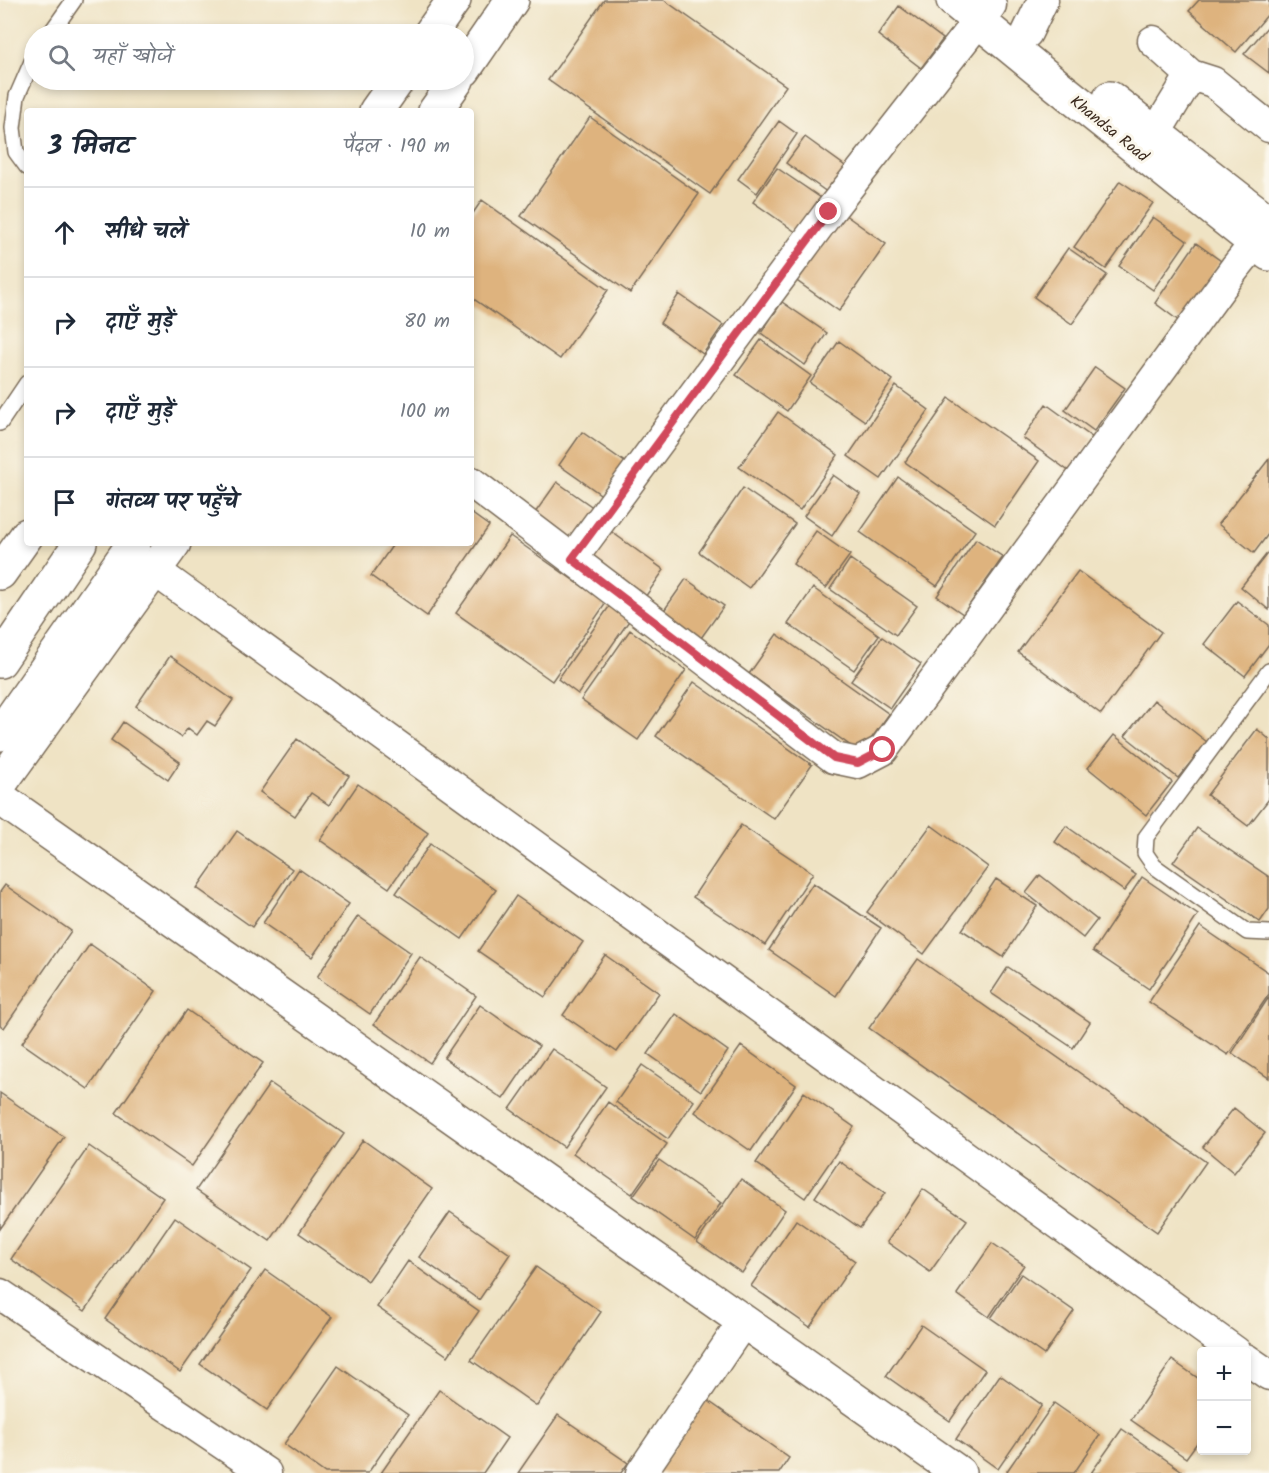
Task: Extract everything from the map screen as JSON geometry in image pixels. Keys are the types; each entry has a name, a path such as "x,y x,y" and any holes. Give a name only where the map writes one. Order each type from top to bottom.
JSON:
{"main road":[{"path":"437,24 454,0"},
{"path":"474,55 512,0"},
{"name":"Khandsa Road","path":"953,0 985,9 1027,33 1155,134 1266,236"},
{"name":"Khandsa Road","path":"985,9 1058,86 1266,236"},
{"path":"378,108 391,90"},
{"path":"437,108 450,90"},
{"path":"0,573 24,539"},
{"path":"0,661 78,546"},
{"path":"0,734 132,546"},
{"path":"0,784 172,546"},
{"path":"0,798 958,1473"}],"street":[{"path":"1027,33 1043,0"},
{"path":"572,559 829,212 985,9"},
{"path":"1153,41 1191,75 1213,82 1269,128"},
{"path":"1155,134 1191,75"},
{"path":"474,484 834,758 858,763 883,750 1228,277 1266,236"},
{"path":"154,570 1229,1347"},
{"path":"0,1294 266,1473"},
{"path":"641,1473 743,1322"},
{"path":"1251,1362 1269,1375"}],"lane":[{"path":"57,24 74,0"},
{"path":"24,80 17,96 13,128 16,152 24,163"},
{"path":"0,423 24,387"},
{"path":"1269,671 1146,837 1145,853 1154,866 1247,933 1269,933"}],"building":[{"path":"604,0 664,0 786,86 710,194 548,80"},
{"path":"1199,0 1269,0 1269,13 1236,52 1189,11"},
{"path":"899,6 943,39 921,68 878,35"},
{"path":"1269,25 1269,73 1244,54"},
{"path":"590,117 699,194 630,293 521,216"},
{"path":"779,121 797,134 757,193 738,179"},
{"path":"805,137 852,171 834,197 786,163"},
{"path":"777,168 824,200 800,235 753,202"},
{"path":"1120,181 1153,203 1106,269 1074,247"},
{"path":"482,200 608,290 560,359 474,299 474,212"},
{"path":"841,212 886,244 839,311 794,279"},
{"path":"1153,217 1187,241 1153,290 1119,266"},
{"path":"1196,243 1221,261 1179,321 1155,303"},
{"path":"1068,248 1107,275 1072,324 1034,297"},
{"path":"679,294 723,325 703,354 660,323"},
{"path":"782,302 827,333 805,365 761,333"},
{"path":"761,340 811,376 787,411 736,375"},
{"path":"839,341 893,380 865,421 810,383"},
{"path":"1095,367 1125,388 1094,431 1065,410"},
{"path":"896,386 929,410 881,479 848,456"},
{"path":"949,398 1039,461 995,525 905,462"},
{"path":"1046,404 1093,438 1070,472 1023,438"},
{"path":"778,412 838,455 800,510 739,467"},
{"path":"582,432 626,463 603,496 559,465"},
{"path":"1269,459 1269,533 1254,553 1218,524"},
{"path":"833,475 860,494 832,536 804,516"},
{"path":"898,477 975,531 937,586 860,532"},
{"path":"557,482 601,513 575,551 530,520"},
{"path":"743,488 795,524 749,588 699,552"},
{"path":"474,515 489,526 427,616 371,576 392,546 474,546"},
{"path":"609,530 664,570 643,600 588,560"},
{"path":"816,531 850,555 826,588 793,564"},
{"path":"510,536 606,603 552,681 456,613"},
{"path":"976,539 1003,557 963,614 937,596"},
{"path":"1269,551 1269,610 1241,587"},
{"path":"850,559 917,606 896,635 830,589"},
{"path":"1078,571 1161,632 1101,714 1018,652"},
{"path":"686,579 724,606 696,645 658,619"},
{"path":"813,588 879,635 854,670 788,624"},
{"path":"1237,601 1269,625 1269,644 1245,676 1204,644"},
{"path":"611,604 631,618 578,694 558,679"},
{"path":"630,630 686,670 638,740 581,700"},
{"path":"777,634 889,714 861,753 749,674"},
{"path":"882,637 921,664 890,708 851,681"},
{"path":"170,656 233,700 215,726 207,721 197,735 188,728 181,737 136,706"},
{"path":"694,682 812,765 774,819 656,736"},
{"path":"1154,700 1207,742 1178,778 1125,736"},
{"path":"123,722 180,762 168,780 111,740"},
{"path":"1257,729 1269,739 1269,799 1248,826 1207,795"},
{"path":"1114,735 1172,782 1146,815 1088,768"},
{"path":"297,739 349,776 329,805 311,793 295,816 260,792"},
{"path":"358,784 428,833 389,888 320,840"},
{"path":"741,825 813,873 765,945 693,897"},
{"path":"931,825 988,867 924,954 867,912"},
{"path":"1066,826 1136,875 1124,891 1055,842"},
{"path":"1197,828 1269,877 1269,909 1260,922 1173,862"},
{"path":"237,831 292,869 252,927 197,888"},
{"path":"430,844 496,890 462,939 396,893"},
{"path":"299,869 349,904 312,957 263,923"},
{"path":"1040,875 1097,920 1083,938 1026,893"},
{"path":"1142,877 1198,915 1149,989 1093,951"},
{"path":"996,879 1037,906 1003,957 962,930"},
{"path":"813,883 881,928 836,996 769,950"},
{"path":"5,885 71,931 4,1028 0,1025 0,892"},
{"path":"516,896 583,942 545,997 478,951"},
{"path":"358,916 411,953 370,1014 317,977"},
{"path":"1200,926 1269,973 1269,994 1228,1055 1149,1002"},
{"path":"90,944 156,991 88,1089 22,1043"},
{"path":"605,955 659,993 617,1052 563,1015"},
{"path":"420,957 476,996 430,1063 374,1024"},
{"path":"918,959 1206,1162 1157,1232 869,1028"},
{"path":"1008,967 1090,1022 1073,1048 991,993"},
{"path":"1269,997 1269,1078 1232,1053"},
{"path":"480,1005 539,1046 503,1099 444,1058"},
{"path":"187,1010 263,1063 192,1166 116,1113"},
{"path":"676,1014 728,1051 701,1091 648,1054"},
{"path":"741,1046 796,1085 751,1151 695,1112"},
{"path":"552,1049 606,1087 564,1147 510,1109"},
{"path":"642,1065 694,1101 668,1139 616,1102"},
{"path":"270,1083 344,1134 270,1241 196,1190"},
{"path":"804,1092 854,1127 805,1198 756,1163"},
{"path":"0,1093 64,1137 0,1229"},
{"path":"608,1102 667,1144 632,1194 573,1153"},
{"path":"1234,1108 1265,1133 1234,1173 1203,1147"},
{"path":"363,1140 432,1189 368,1281 299,1233"},
{"path":"89,1146 163,1198 85,1311 11,1259"},
{"path":"659,1160 721,1203 695,1240 633,1196"},
{"path":"839,1161 885,1193 860,1228 815,1197"},
{"path":"741,1179 785,1210 742,1273 697,1242"},
{"path":"923,1189 967,1220 930,1272 887,1242"},
{"path":"450,1212 510,1254 479,1300 419,1257"},
{"path":"175,1217 251,1270 180,1372 105,1319"},
{"path":"796,1220 855,1261 810,1327 751,1286"},
{"path":"992,1243 1024,1265 989,1317 957,1294"},
{"path":"408,1261 479,1311 448,1356 377,1307"},
{"path":"536,1267 601,1312 537,1406 471,1360"},
{"path":"265,1270 332,1317 267,1410 200,1364"},
{"path":"1021,1274 1074,1311 1044,1355 991,1318"},
{"path":"921,1325 985,1370 950,1421 886,1376"},
{"path":"1172,1360 1197,1378 1197,1443 1186,1458 1131,1420"},
{"path":"338,1366 408,1415 368,1473 325,1473 284,1444"},
{"path":"1000,1375 1042,1405 998,1469 956,1439"},
{"path":"439,1390 507,1438 483,1473 381,1473"},
{"path":"707,1400 789,1458 779,1473 656,1473"},
{"path":"1054,1403 1100,1435 1074,1473 1009,1473 1007,1471"},
{"path":"558,1415 628,1463 621,1473 518,1473"},
{"path":"1122,1429 1185,1473 1091,1473"}],"route":[{"path":"829,212 572,559 834,758 858,763 883,750"}]}
